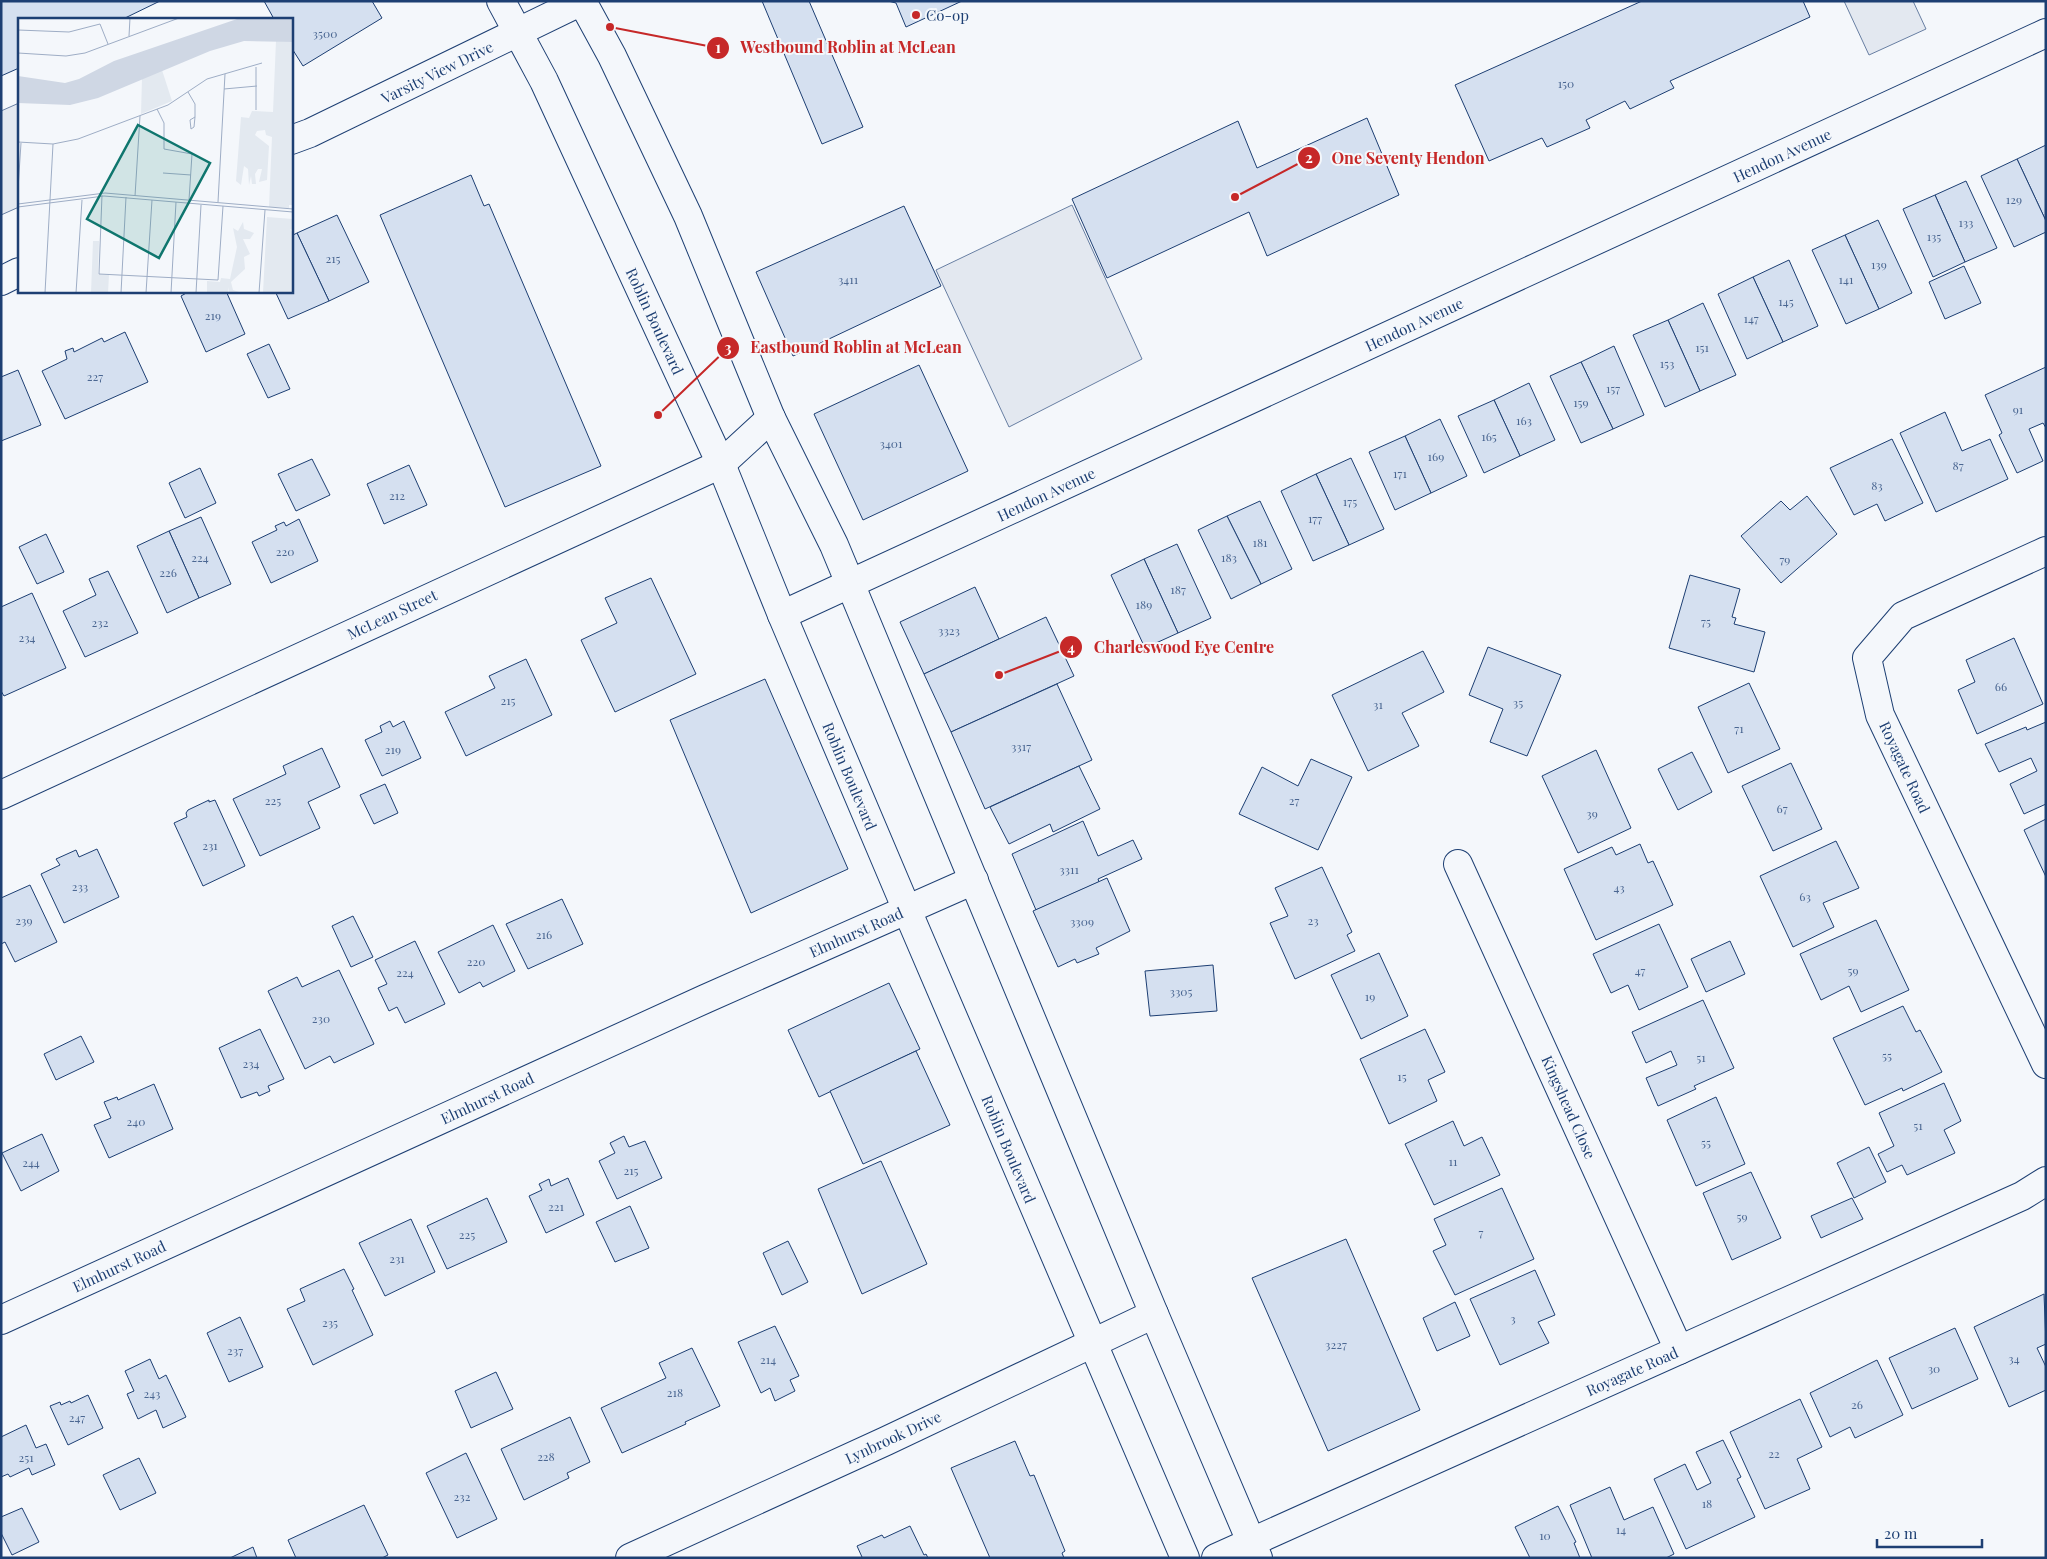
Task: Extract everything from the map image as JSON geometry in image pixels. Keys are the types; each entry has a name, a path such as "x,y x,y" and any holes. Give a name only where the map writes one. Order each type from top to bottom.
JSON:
{"street":[{"name":"Roblin Boulevard","path":"501,1 544,81 721,464 782,615 906,910 1185,1558"},
{"name":"Varsity View Drive","path":"292,140 310,133 582,1"},
{"path":"582,1 612,56 688,216 771,418 834,545 851,584 1154,1314 1255,1550"},
{"name":"Hendon Avenue","path":"782,615 2046,33"},
{"path":"1,281 18,272"},
{"name":"McLean Street","path":"1,795 721,464 771,418"},
{"name":"Royagate Road","path":"2046,550 1903,616 1867,658 1880,715 2046,1064"},
{"name":"Kingshead Close","path":"1458,864 1679,1350"},
{"name":"Elmhurst Road","path":"1,1320 705,999 974,880"},
{"name":"Royagate Road","path":"1216,1558 1255,1550 1679,1350 2022,1196 2046,1181"},
{"name":"Lynbrook Drive","path":"630,1558 886,1442 1154,1314"}],"shaded area":[{"path":"1844,1 1913,1 1926,29 1869,55"},
{"path":"18,103 18,207 1,215 1,111"},
{"path":"1072,205 1142,359 1009,427 936,270"}],"building":[{"path":"1,1 160,1 125,18 18,18 18,68 1,76"},
{"path":"264,1 372,1 382,18 303,66 292,49 292,18 273,18"},
{"path":"762,1 809,1 863,127 822,144"},
{"name":"Co-op","path":"888,1 962,1 906,27 896,3"},
{"path":"1642,1 1803,1 1810,17 1670,81 1674,88 1630,109 1625,101 1586,120 1590,128 1547,147 1542,138 1489,161 1455,85"},
{"path":"1367,118 1399,195 1267,256 1249,212 1107,278 1072,199 1238,121 1257,168"},
{"path":"2046,145 2046,221 2017,159"},
{"path":"2017,159 2046,221 2046,232 2014,247 1981,176"},
{"path":"471,175 484,206 489,204 601,466 505,507 380,215"},
{"path":"1966,181 1997,248 1965,262 1935,195"},
{"path":"1935,195 1965,262 1933,277 1903,209"},
{"path":"904,206 941,286 793,356 756,272"},
{"path":"337,215 369,282 329,301 297,233"},
{"path":"1878,220 1912,293 1879,309 1845,235"},
{"path":"297,233 329,301 288,319 275,292 292,292 292,236"},
{"path":"1845,235 1879,309 1846,324 1812,250"},
{"path":"1789,260 1818,326 1783,342 1753,277"},
{"path":"1964,266 1981,303 1945,319 1929,282"},
{"path":"1753,277 1783,342 1747,359 1718,294"},
{"path":"188,292 226,292 245,334 206,352 181,296"},
{"path":"1703,303 1736,375 1700,391 1668,320"},
{"path":"1668,320 1700,391 1665,407 1633,335"},
{"path":"125,332 148,382 65,419 42,371 67,359 65,351 73,348 74,352 102,338 104,342"},
{"path":"269,344 290,389 268,398 247,354"},
{"path":"1614,346 1644,415 1613,429 1581,362"},
{"path":"1581,362 1613,429 1581,443 1550,376"},
{"path":"919,365 968,471 863,520 814,414"},
{"path":"2046,367 2046,428 2043,423 2029,429 2043,461 2017,473 1999,435 2002,433 1985,395"},
{"path":"18,370 41,425 1,441 1,377"},
{"path":"1529,383 1555,440 1520,456 1494,400"},
{"path":"1494,400 1520,456 1484,473 1458,416"},
{"path":"1945,412 1962,451 1990,439 2008,479 1936,512 1900,433"},
{"path":"1440,419 1467,476 1431,493 1405,436"},
{"path":"1405,436 1431,493 1395,510 1369,452"},
{"path":"1892,439 1923,503 1885,521 1877,504 1854,515 1830,468"},
{"path":"1351,458 1384,529 1349,545 1316,474"},
{"path":"312,459 330,495 296,511 278,474"},
{"path":"409,465 427,505 384,524 367,484"},
{"path":"200,468 216,503 185,518 169,483"},
{"path":"1316,474 1349,545 1313,561 1281,491"},
{"path":"1807,496 1837,534 1781,583 1741,536 1781,501 1790,510"},
{"path":"1260,501 1292,569 1261,584 1227,516"},
{"path":"1227,516 1261,584 1231,599 1198,530"},
{"path":"201,517 231,584 199,598 169,531"},
{"path":"299,519 318,561 271,583 252,542 277,530 275,526 284,522 286,526"},
{"path":"169,531 199,598 167,613 137,546"},
{"path":"46,534 64,572 37,584 19,547"},
{"path":"1177,544 1211,618 1178,633 1144,559"},
{"path":"1144,559 1178,633 1145,648 1111,575"},
{"path":"108,571 138,633 85,657 63,611 96,595 89,579"},
{"path":"1690,575 1740,589 1732,617 1736,618 1734,624 1765,632 1754,672 1669,648"},
{"path":"651,578 696,674 615,712 581,640 617,623 605,598"},
{"path":"975,587 999,639 924,674 900,622"},
{"path":"32,593 66,668 4,696 1,691 1,607"},
{"path":"1046,617 1074,676 951,732 924,674"},
{"path":"2014,638 2043,704 1977,734 1958,690 1975,682 1966,660"},
{"path":"1488,647 1561,675 1527,756 1490,742 1503,709 1469,695"},
{"path":"1423,651 1444,692 1402,713 1419,746 1368,771 1332,695"},
{"path":"526,659 552,715 466,756 445,712 495,688 489,676"},
{"path":"765,679 848,869 751,913 670,720"},
{"path":"1749,683 1780,749 1728,773 1698,707"},
{"path":"1057,684 1092,760 985,809 951,732"},
{"path":"390,721 393,727 404,721 421,758 382,776 365,740 382,732 380,726"},
{"path":"2046,722 2046,804 2024,814 2010,784 2037,771 2031,758 1999,772 1985,744 2026,727 2027,730"},
{"path":"322,748 340,787 308,802 320,828 260,856 233,799 286,774 283,766"},
{"path":"1596,750 1631,828 1578,853 1542,776"},
{"path":"1692,752 1712,792 1678,810 1658,769"},
{"path":"1311,759 1352,777 1318,850 1239,814 1262,767 1298,786"},
{"path":"1791,763 1822,829 1773,851 1742,786"},
{"path":"1079,766 1100,809 1053,832 1050,824 1009,844 990,807"},
{"path":"385,784 398,813 374,824 360,795"},
{"path":"209,800 209,802 215,800 245,866 203,886 174,823 187,817 186,813 188,810"},
{"path":"2046,819 2046,877 2024,830"},
{"path":"1083,821 1098,856 1133,840 1142,859 1098,879 1099,882 1036,910 1012,854"},
{"path":"1836,841 1859,888 1823,903 1834,927 1793,947 1760,876"},
{"path":"1640,844 1648,863 1653,861 1673,905 1596,940 1564,869 1612,847 1616,855"},
{"path":"97,849 119,897 64,923 41,874 60,865 56,859 76,850 79,857"},
{"path":"1322,867 1352,932 1347,935 1355,951 1295,979 1270,923 1288,916 1275,888"},
{"path":"1107,878 1130,931 1096,948 1099,954 1077,963 1075,959 1058,967 1033,911"},
{"path":"30,885 57,942 15,962 5,942 1,944 1,898"},
{"path":"562,899 583,944 528,969 506,924"},
{"path":"353,916 373,957 351,967 332,926"},
{"path":"1876,920 1909,990 1861,1012 1849,986 1821,1000 1800,954"},
{"path":"1659,924 1688,987 1639,1010 1628,985 1611,993 1593,954"},
{"path":"493,925 515,971 483,987 480,982 459,993 438,952"},
{"path":"415,941 445,1004 405,1023 397,1007 389,1011 378,988 387,984 375,960"},
{"path":"1730,941 1745,974 1706,992 1691,959"},
{"path":"1379,953 1408,1016 1361,1039 1331,975"},
{"path":"1213,965 1217,1011 1150,1016 1145,971"},
{"path":"339,970 374,1044 334,1063 330,1056 305,1069 268,991 297,977 302,987"},
{"path":"889,983 920,1049 819,1097 788,1030"},
{"path":"1703,1000 1734,1068 1694,1086 1696,1089 1658,1106 1646,1078 1677,1065 1671,1051 1646,1063 1632,1032"},
{"path":"1903,1006 1916,1032 1920,1030 1942,1072 1903,1091 1902,1088 1865,1105 1833,1038"},
{"path":"260,1029 284,1079 268,1086 270,1091 259,1096 257,1092 241,1098 219,1048"},
{"path":"1425,1029 1445,1072 1428,1080 1437,1101 1389,1124 1360,1059"},
{"path":"81,1036 94,1062 56,1080 44,1054"},
{"path":"916,1051 950,1125 863,1164 830,1091"},
{"path":"1944,1083 1961,1121 1944,1130 1955,1153 1907,1175 1902,1165 1887,1172 1878,1154 1894,1146 1879,1113"},
{"path":"154,1084 173,1129 109,1158 94,1125 111,1118 104,1102 117,1097 118,1100"},
{"path":"1716,1097 1745,1164 1696,1186 1667,1120"},
{"path":"1453,1121 1464,1146 1482,1137 1500,1175 1434,1205 1405,1144"},
{"path":"42,1134 59,1171 21,1191 2,1153"},
{"path":"624,1136 629,1147 645,1141 662,1178 617,1199 599,1161 615,1153 610,1143"},
{"path":"1869,1147 1886,1182 1854,1198 1837,1163"},
{"path":"881,1161 927,1264 862,1294 818,1189"},
{"path":"1751,1172 1781,1238 1732,1260 1703,1193"},
{"path":"568,1178 584,1215 546,1233 529,1196 542,1190 539,1184 549,1179 551,1186"},
{"path":"1502,1188 1534,1259 1455,1295 1433,1251 1446,1245 1434,1219"},
{"path":"487,1198 507,1242 447,1269 427,1226"},
{"path":"1852,1198 1863,1219 1821,1238 1811,1216"},
{"path":"630,1206 649,1248 615,1262 596,1222"},
{"path":"411,1219 435,1272 385,1296 359,1243"},
{"path":"1346,1239 1420,1410 1328,1451 1252,1278"},
{"path":"788,1241 808,1282 782,1295 763,1253"},
{"path":"344,1269 373,1335 313,1365 287,1309 305,1301 300,1289"},
{"path":"1535,1270 1555,1315 1538,1322 1549,1343 1500,1365 1470,1299"},
{"path":"2044,1294 2046,1344 2037,1348 2046,1367 2046,1390 2009,1407 1974,1327"},
{"path":"1455,1302 1470,1336 1437,1351 1423,1318"},
{"path":"240,1317 263,1367 229,1382 207,1333"},
{"path":"775,1326 799,1376 790,1380 795,1391 775,1401 770,1388 761,1393 738,1342"},
{"path":"1955,1328 1978,1379 1912,1409 1889,1358"},
{"path":"692,1348 720,1406 685,1422 686,1424 622,1453 601,1408 666,1378 659,1363"},
{"path":"150,1359 159,1379 166,1375 186,1417 163,1428 156,1410 138,1419 127,1394 134,1391 125,1371"},
{"path":"1877,1360 1903,1415 1855,1438 1850,1427 1830,1437 1810,1393"},
{"path":"496,1372 513,1409 471,1428 455,1391"},
{"path":"88,1395 103,1428 68,1445 50,1406 60,1402 61,1405 70,1401 71,1403"},
{"path":"1800,1399 1822,1447 1797,1459 1810,1489 1765,1509 1730,1432"},
{"path":"570,1417 590,1462 567,1473 569,1478 524,1500 501,1449"},
{"path":"26,1425 36,1448 46,1444 55,1465 32,1475 29,1468 10,1477 8,1474 1,1477 1,1437"},
{"path":"1723,1440 1741,1477 1737,1479 1755,1517 1686,1549 1654,1479 1685,1464 1697,1490 1711,1483 1696,1452"},
{"path":"1015,1441 1030,1476 1034,1475 1065,1551 1062,1553 1064,1558 990,1558 951,1468"},
{"path":"466,1453 497,1519 457,1538 426,1473"},
{"path":"139,1458 156,1493 120,1510 103,1475"},
{"path":"1610,1487 1624,1520 1653,1507 1674,1554 1666,1558 1592,1558 1570,1505"},
{"path":"364,1505 388,1555 382,1558 296,1558 288,1540"},
{"path":"1558,1506 1576,1542 1574,1543 1580,1558 1530,1558 1515,1527"},
{"path":"22,1508 39,1542 12,1555 1,1533 1,1517"},
{"path":"910,1526 924,1555 926,1554 928,1558 860,1558 862,1557 857,1546 882,1535 884,1538"},
{"path":"253,1547 257,1558 230,1558"}],"place":[{"name":"Co-op","path":"916,15"},
{"name":"Westbound Roblin at McLean","path":"610,27"},
{"name":"One Seventy Hendon","path":"1235,197"},
{"name":"Eastbound Roblin at McLean","path":"658,415"},
{"name":"Charleswood Eye Centre","path":"999,675"}]}
